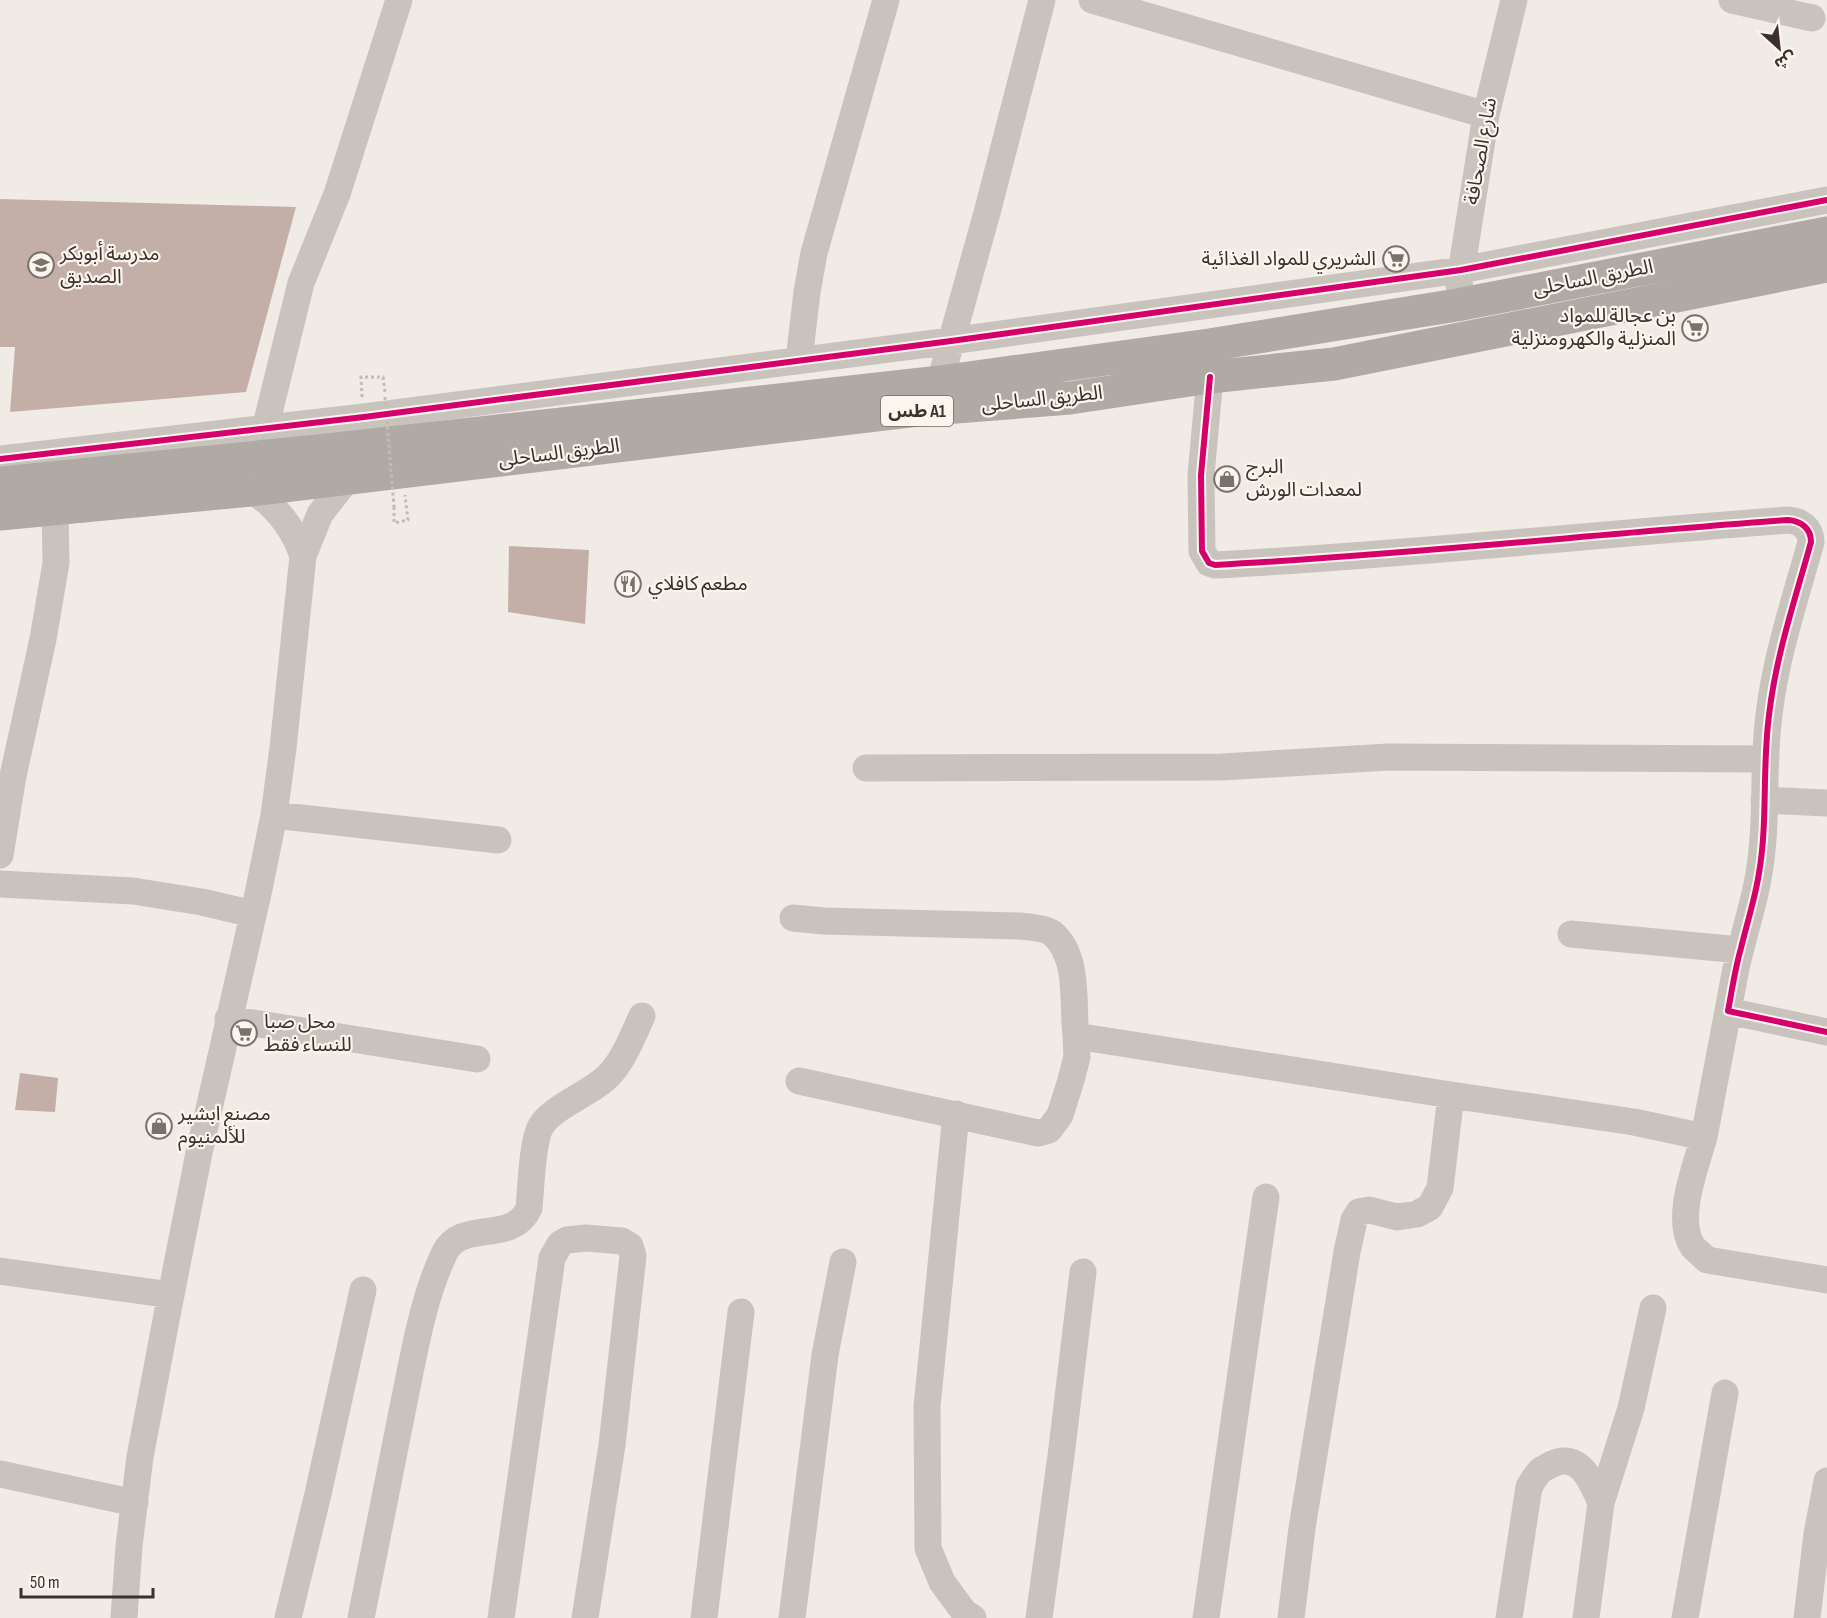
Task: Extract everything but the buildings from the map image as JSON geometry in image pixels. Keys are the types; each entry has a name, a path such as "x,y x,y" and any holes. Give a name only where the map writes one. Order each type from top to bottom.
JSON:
{"highway":[{"name":"الطريق الساحلى","path":"0,483 318,451 940,382 1209,345 1457,305 1827,233"},
{"name":"الطريق الساحلى","path":"0,514 251,490 918,410 1070,398 1210,377 1334,364 1827,266"}],"street":[{"path":"265,429 301,283 337,194 399,0"},
{"path":"799,360 814,253 886,0"},
{"path":"940,382 1042,0"},
{"path":"1092,0 1486,116"},
{"name":"شارع الصحافة","path":"1457,305 1486,116 1514,0"},
{"path":"1732,0 1812,18"},
{"path":"0,459 265,429 799,360 1461,270 1827,200"},
{"path":"1210,377 1201,475 1202,551 1209,563 1215,565 1326,559 1631,532 1798,521 1808,531 1810,542 1780,648 1768,715 1764,836 1759,874 1740,950 1704,1137 1685,1205 1687,1227 1693,1246 1707,1260 1827,1281"},
{"path":"124,1618 129,1546 140,1457 228,1019 274,815 303,556 320,514 348,478"},
{"path":"251,490 263,497 284,518 303,556"},
{"path":"0,855 13,776 43,639 56,563 55,507"},
{"path":"866,768 1222,767 1388,757 1765,759"},
{"path":"1764,800 1827,803"},
{"path":"274,815 498,840"},
{"path":"1792,827 1800,816 1827,818"},
{"path":"0,884 133,891 202,902 253,914"},
{"path":"793,918 824,921 1020,926 1051,932 1065,950 1073,977 1077,1058 1060,1115 1049,1130 1038,1133 799,1081"},
{"path":"1571,934 1740,950"},
{"path":"1728,1011 1827,1032"},
{"path":"362,1618 422,1315 446,1250 460,1237 519,1224 525,1217 529,1208 541,1126 554,1113 610,1074 626,1052 642,1016"},
{"path":"228,1019 477,1059"},
{"path":"1076,1036 1634,1122 1704,1137"},
{"path":"1291,1618 1302,1528 1345,1263 1354,1221 1359,1212 1369,1210 1397,1217 1417,1214 1430,1207 1440,1188 1450,1095"},
{"path":"956,1114 927,1407 928,1548 942,1582 964,1612 973,1618"},
{"path":"1206,1618 1266,1197"},
{"path":"501,1618 552,1258 560,1244 567,1240 586,1238 622,1241 630,1246 633,1256 612,1445 585,1618"},
{"path":"792,1618 825,1355 843,1263"},
{"path":"0,1271 171,1294"},
{"path":"1039,1618 1083,1272"},
{"path":"288,1618 363,1290"},
{"path":"1587,1618 1601,1503 1631,1408 1653,1308"},
{"path":"704,1618 741,1312"},
{"path":"1685,1618 1725,1393"},
{"path":"1509,1618 1529,1487 1540,1471 1569,1460 1585,1471 1601,1503"},
{"path":"0,1474 135,1503"},
{"path":"1808,1618 1817,1534 1827,1481"}],"path":[{"path":"361,386 361,377 383,377 394,523 408,520 406,508"}],"cycle path":[{"path":"0,459 364,417 951,341 1461,270 1827,200"},
{"path":"1210,377 1201,475 1202,551 1209,563 1215,565 1358,556 1788,520 1797,522 1807,529 1811,542 1781,649 1772,693 1759,873 1728,1011 1827,1032"}],"place":[{"name":"الشريري للمواد الغذائية","path":"1396,259"},
{"name":"مدرسة أبوبكر الصديق","path":"41,265"},
{"name":"بن عجالة للمواد المنزلية والكهرومنزلية","path":"1695,328"},
{"name":"البرج لمعدات الورش","path":"1227,479"},
{"name":"مطعم كافلاي","path":"628,584"},
{"name":"محل صبا للنساء فقط","path":"244,1033"},
{"name":"مصنع ابشير للألمنيوم","path":"159,1126"}]}
